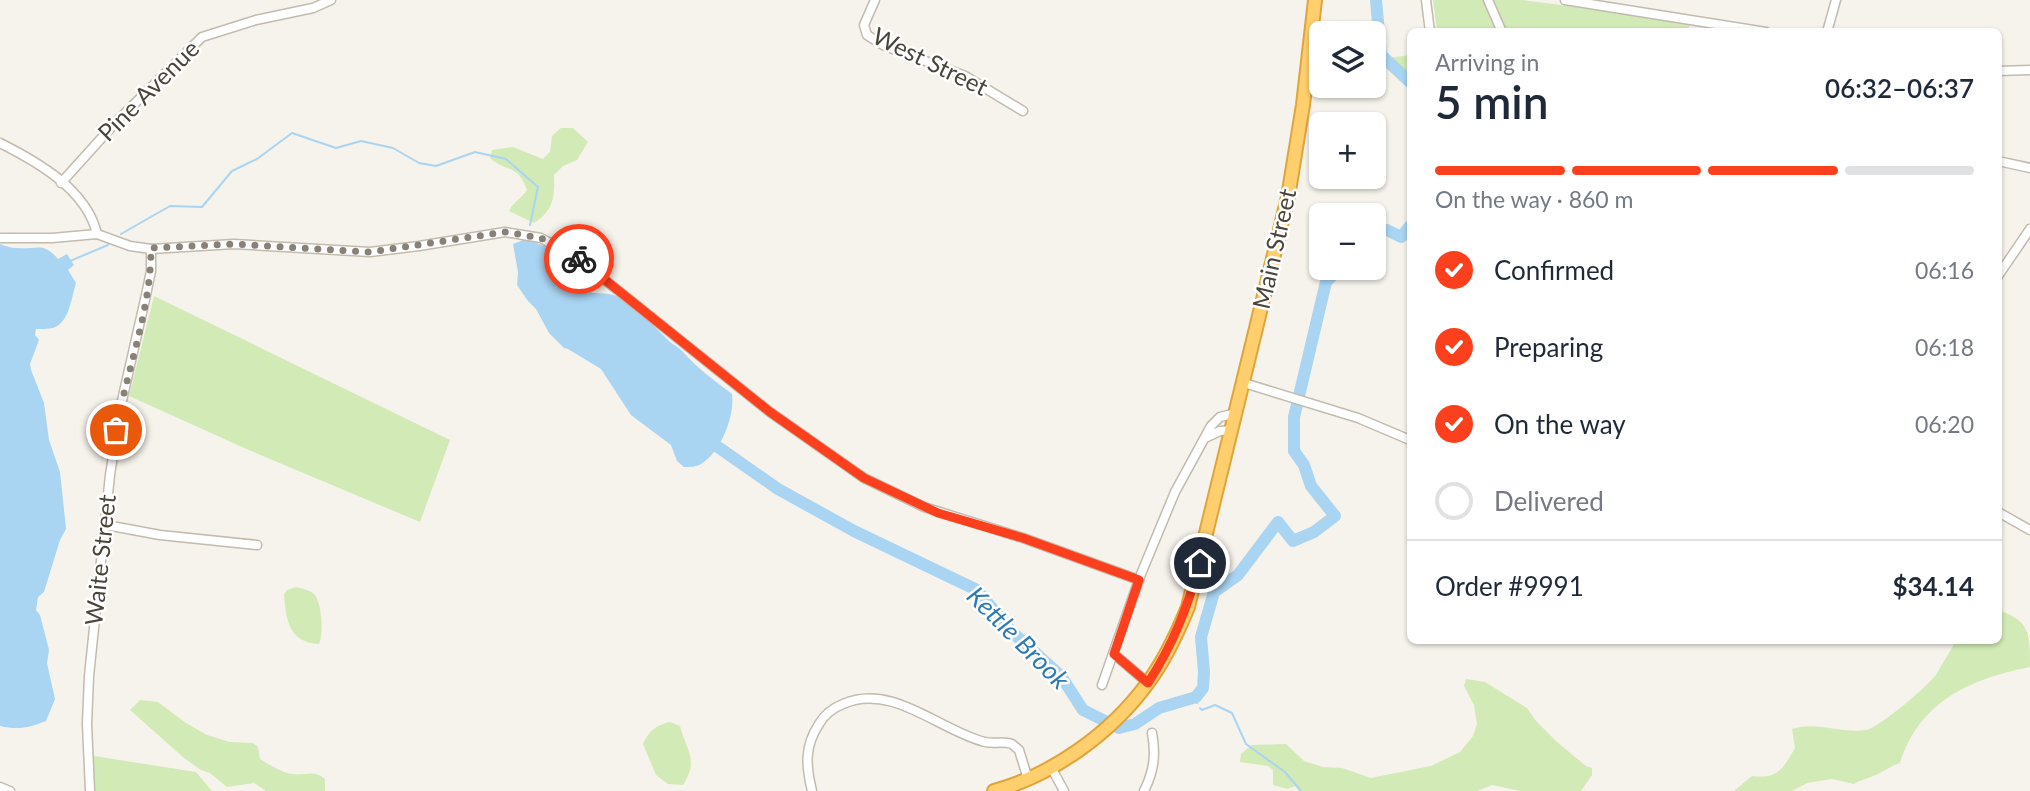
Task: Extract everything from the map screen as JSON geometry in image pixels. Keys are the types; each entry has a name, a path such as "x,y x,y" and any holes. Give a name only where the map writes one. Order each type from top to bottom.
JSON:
{"highway":[{"name":"Main Street","path":"994,791 1028,779 1051,767 1083,747 1110,723 1148,683 1170,647 1188,607 1288,197 1303,106 1315,0"}],"street":[{"name":"Pine Avenue","path":"61,183 116,122 202,37 256,20 313,8 331,0"},
{"name":"West Street","path":"875,0 864,25 867,36 883,45 965,76 1023,111"},
{"path":"1426,0 1430,28"},
{"path":"1488,0 1500,28"},
{"path":"1565,0 1727,28"},
{"path":"1828,28 1836,0"},
{"path":"2002,71 2030,70"},
{"path":"0,143 27,158 61,183 84,205 97,234"},
{"path":"2002,162 2030,168"},
{"path":"2002,270 2030,229"},
{"path":"0,238 52,238 97,234 130,246 151,248 234,244 370,252 505,232 541,238 586,264 770,412 864,478 933,511 1023,538 1139,580"},
{"name":"Waite Street","path":"90,791 89,676 116,430 151,271 151,248"},
{"path":"1244,383 1358,418 1407,439"},
{"path":"1102,685 1139,580 1175,492 1211,426 1220,417 1236,413"},
{"path":"1205,439 1213,433 1232,430"},
{"path":"2002,514 2030,530"},
{"path":"106,525 257,545"},
{"path":"1114,654 1148,683"},
{"path":"812,791 806,766 808,747 814,731 831,711 865,698 886,700 984,742 1012,744 1018,750 1028,779"},
{"path":"1144,791 1156,755 1152,733"},
{"path":"1051,767 1064,791"},
{"path":"0,787 10,791"}],"green space":[{"path":"1433,0 1523,0 1690,22 1689,28 1437,28"},
{"path":"1407,55 1407,74 1389,58"},
{"path":"561,128 573,128 588,142 577,160 563,166 554,175 552,202 546,213 534,223 509,211 527,190 516,172 490,158 492,150 513,147 543,159 550,152 552,136"},
{"path":"154,296 450,440 420,522 129,396"},
{"path":"296,587 313,593 316,597 322,626 319,644 301,639 288,621 284,594"},
{"path":"2002,611 2017,619 2026,630 2030,645 2030,667 1987,678 1950,696 1920,724 1900,763 1854,784 1832,779 1807,783 1792,791 1734,791 1752,776 1768,776 1783,767 1795,748 1792,729 1811,726 1866,730 1882,722 1904,705 1937,673 1954,644 2002,644"},
{"path":"1466,679 1485,682 1527,708 1557,742 1592,768 1592,775 1581,791 1520,791 1492,785 1477,791 1299,791 1295,786 1287,789 1273,785 1273,770 1268,766 1240,762 1241,754 1251,745 1286,744 1304,761 1323,767 1342,768 1371,778 1431,766 1460,752 1473,736 1477,724 1474,705 1464,686"},
{"path":"140,700 158,702 207,735 230,742 253,743 258,747 260,759 279,770 292,774 321,776 325,779 325,791 266,791 254,783 227,787 210,773 184,758 130,710"},
{"path":"670,722 680,726 690,756 690,769 683,785 668,784 656,775 643,744 653,729"},
{"path":"94,756 196,772 212,791 95,791"}],"water":[{"path":"526,239 555,252 574,265 580,271 584,288 589,292 614,295 622,299 732,394 731,413 725,433 715,451 701,464 684,467 677,461 671,445 631,415 601,369 564,348 549,333 536,309 517,285 518,272 513,244"},
{"path":"0,244 15,248 43,248 58,259 67,254 74,265 68,270 76,283 63,321 53,328 36,329 35,335 39,340 30,364 44,403 49,440 60,472 66,529 44,592 38,597 36,610 40,615 49,650 47,663 55,699 46,721 18,728 0,726"}],"waterway":[{"name":"Kettle Brook","path":"1376,0 1381,55 1407,79"},
{"name":"Kettle Brook","path":"121,234 170,206 202,207 232,171 257,159 292,133 336,148 361,141 393,148 419,163 436,166 475,152 506,159 538,187 530,225"},
{"name":"Kettle Brook","path":"1386,230 1401,237 1407,230"},
{"name":"Kettle Brook","path":"70,261 108,245"},
{"name":"Kettle Brook","path":"718,447 778,489 854,531 977,590 1012,632 1061,676 1083,710 1119,728 1135,724 1159,708 1196,697 1203,688 1201,637 1214,592 1238,575 1278,522 1293,541 1314,532 1335,516 1311,486 1304,465 1294,451 1294,417 1328,280"},
{"name":"Kettle Brook","path":"1196,697 1197,703"},
{"path":"1200,708 1202,710 1215,705 1232,713 1246,744 1285,772 1301,791"}],"way so far":[{"path":"116,430 151,271 151,248 234,244 370,252 505,232 524,233 541,238 579,259"}],"route":[{"path":"579,259 770,412 864,478 938,513 1023,538 1139,580 1114,654 1148,683 1175,637 1188,607 1200,563"}]}
